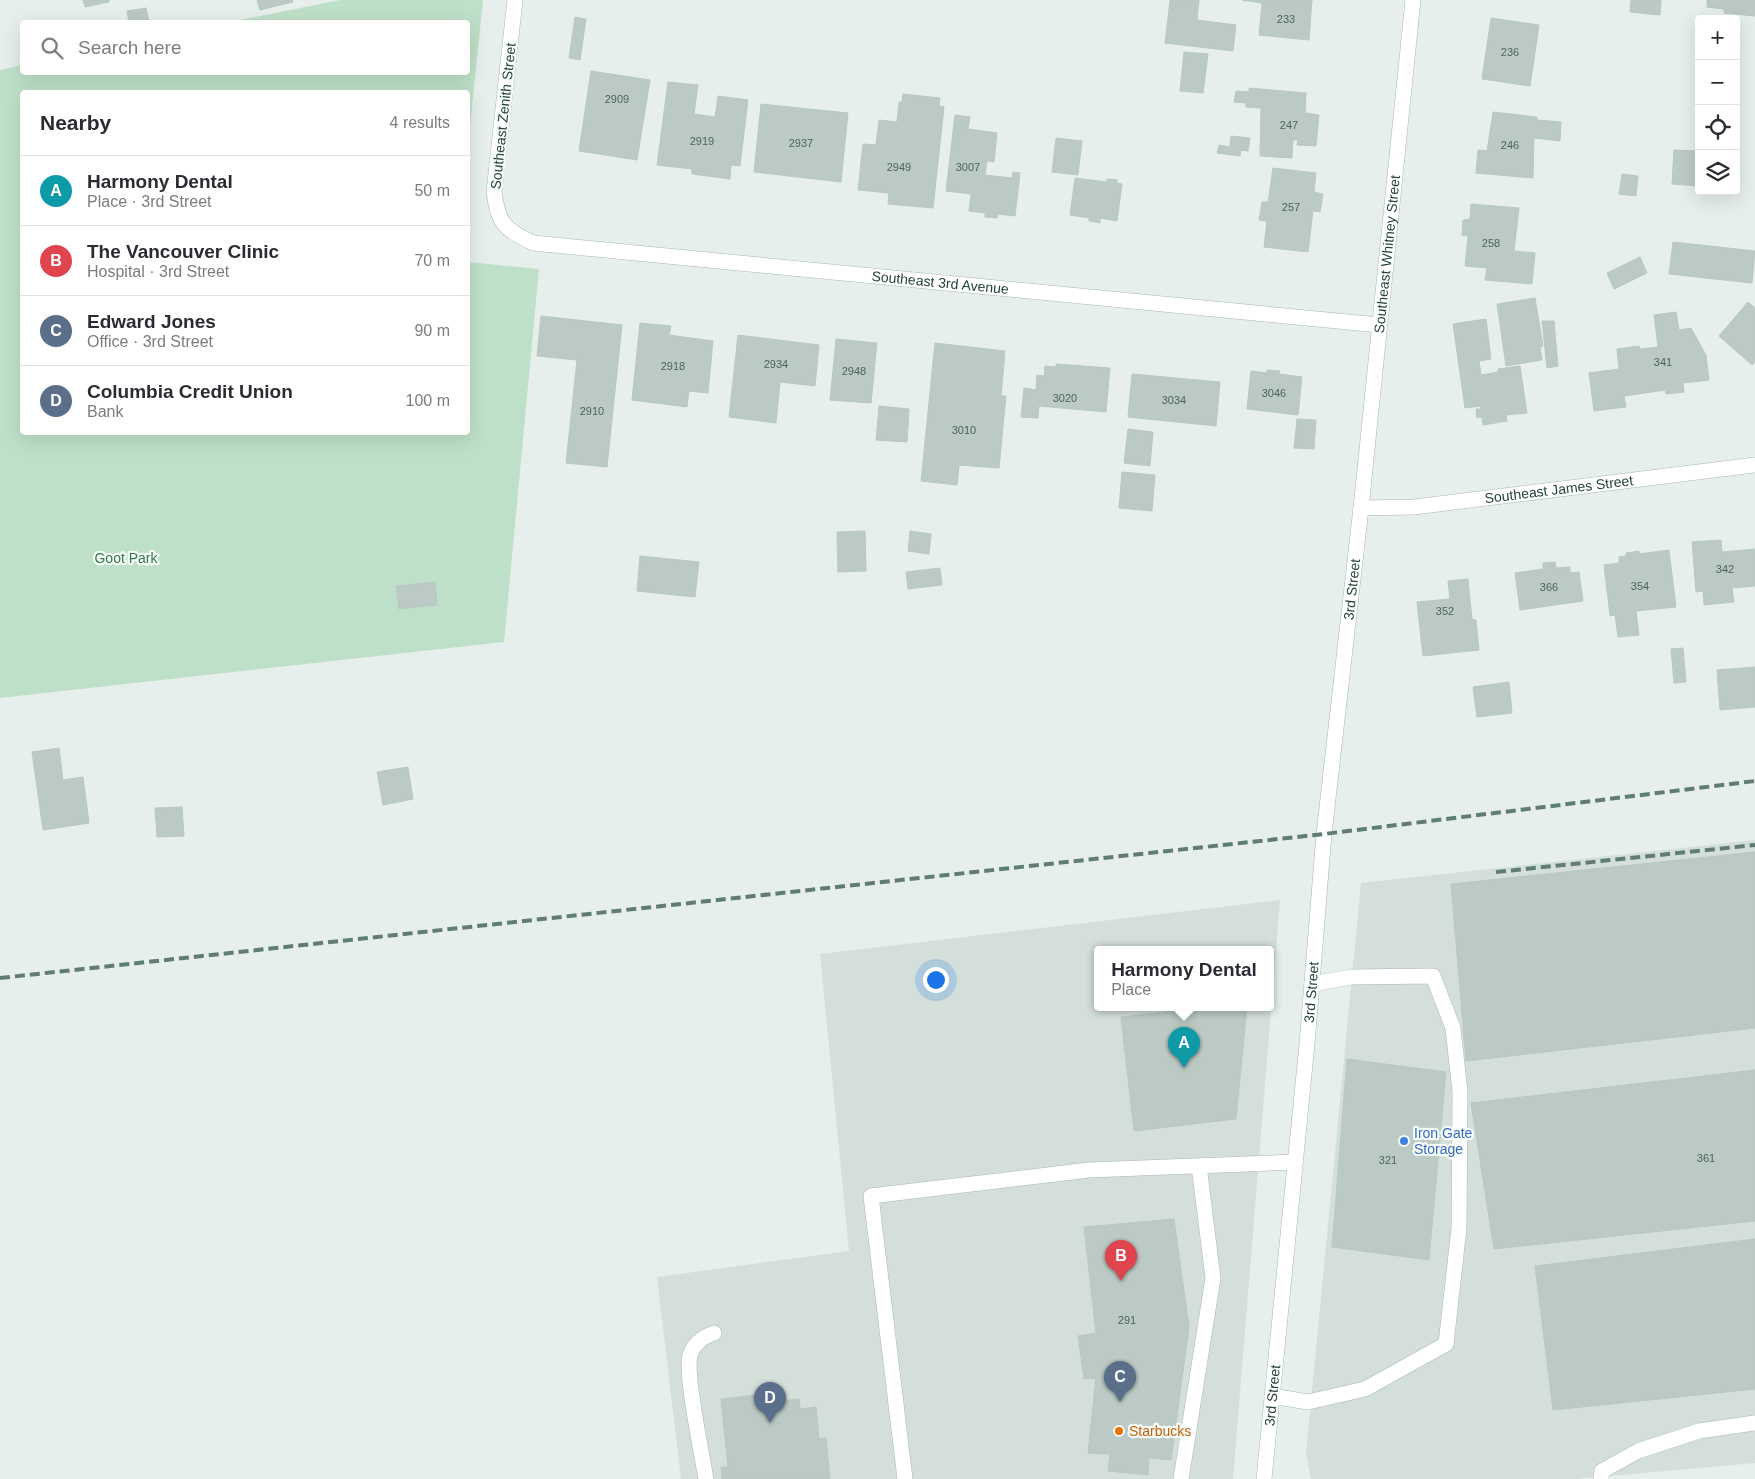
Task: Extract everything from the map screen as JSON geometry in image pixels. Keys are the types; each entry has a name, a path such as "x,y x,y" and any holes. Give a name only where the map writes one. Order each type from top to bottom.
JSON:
{"street":[{"name":"Southeast Zenith Street","path":"506,229 496,211 494,192 515,0"},
{"name":"Southeast Whitney Street","path":"1361,508 1378,325 1413,0"},
{"name":"Southeast 3rd Avenue","path":"506,229 533,243 1378,325"},
{"name":"Southeast James Street","path":"1361,508 1414,507 1755,465"},
{"name":"3rd Street","path":"1264,1479 1312,984 1324,834 1361,508"},
{"path":"1272,1396 1308,1402 1365,1389 1446,1344 1459,1228 1460,1092 1454,1028 1433,976 1351,977 1312,984"},
{"path":"905,1479 872,1196 1089,1170 1295,1162"},
{"path":"1181,1479 1213,1278 1199,1166"},
{"path":"706,1479 688,1364 696,1344 714,1333"},
{"path":"1601,1479 1602,1471 1638,1451 1699,1431 1755,1424"}],"shaded area":[{"path":"1755,840 1755,1463 1576,1479 1311,1479 1306,1453 1361,883"},
{"path":"1280,900 1274,974 1274,946 1094,946 1094,1011 1271,1011 1233,1479 681,1479 657,1277 849,1251 820,954"}],"green space":[{"name":"Goot Park","path":"340,0 483,0 470,127 470,90 20,90 20,435 470,435 470,262 539,269 504,642 0,698 0,70 20,65 20,75 470,75 470,20 240,20"}],"building":[{"path":"83,0 109,0 109,2 85,7"},
{"path":"257,0 292,0 293,2 260,10"},
{"path":"1170,0 1199,0 1197,20 1236,25 1233,51 1165,43"},
{"path":"1242,0 1312,0 1309,40 1259,35 1262,3"},
{"path":"1631,0 1661,0 1660,15 1630,12"},
{"path":"1707,0 1755,0 1755,16 1724,13 1724,9 1707,7"},
{"path":"146,8 149,20 129,20 127,11"},
{"path":"575,17 586,19 580,60 569,58"},
{"path":"1491,18 1539,25 1530,86 1482,79"},
{"path":"1184,52 1208,54 1203,93 1180,91"},
{"path":"591,71 650,80 637,160 579,151"},
{"path":"668,82 698,85 694,114 715,117 718,96 748,100 740,166 731,165 730,179 692,174 692,169 657,165"},
{"path":"1249,88 1306,93 1305,113 1319,115 1316,146 1297,145 1298,140 1293,140 1292,158 1260,156 1261,108 1246,107 1246,103 1234,102 1236,91 1249,92"},
{"path":"903,94 940,98 939,106 944,107 933,208 888,204 889,193 858,190 863,144 876,145 879,120 897,122 899,102 902,102"},
{"path":"761,104 848,113 841,182 754,172"},
{"path":"1493,112 1537,117 1537,120 1561,122 1560,141 1534,138 1533,178 1476,173 1478,150 1487,151"},
{"path":"955,115 970,117 968,129 997,133 994,162 987,161 985,175 1012,178 1013,172 1020,173 1015,216 998,214 997,218 985,217 985,213 969,211 971,194 946,191"},
{"path":"1231,136 1250,138 1248,151 1241,150 1240,156 1217,153 1219,145 1230,147"},
{"path":"1056,138 1082,141 1078,175 1052,172"},
{"path":"1674,150 1695,151 1695,186 1672,184"},
{"path":"1273,168 1316,173 1314,192 1323,194 1320,212 1313,211 1308,252 1264,247 1267,221 1259,220 1262,202 1268,202"},
{"path":"1622,174 1638,176 1636,196 1619,194"},
{"path":"1075,178 1107,182 1107,179 1117,180 1117,183 1122,184 1117,221 1100,218 1100,223 1089,221 1089,218 1070,215"},
{"path":"1471,204 1519,208 1514,251 1535,253 1532,284 1485,280 1487,268 1465,266 1468,236 1462,235 1463,220 1470,219"},
{"path":"1673,242 1755,251 1752,283 1669,274"},
{"path":"1640,257 1647,273 1614,289 1607,273"},
{"path":"1535,298 1543,346 1540,347 1542,360 1506,366 1497,304"},
{"path":"1748,302 1755,308 1755,362 1752,365 1719,336"},
{"path":"1676,312 1679,330 1691,328 1706,355 1709,380 1683,383 1684,392 1666,394 1665,390 1624,396 1626,407 1594,411 1589,373 1619,369 1617,349 1639,346 1640,349 1658,347 1654,315"},
{"path":"541,316 622,325 607,467 566,463 577,360 537,356"},
{"path":"1486,319 1491,359 1479,361 1481,375 1498,372 1498,369 1520,366 1527,413 1506,415 1507,421 1483,425 1482,417 1477,418 1476,409 1481,409 1481,406 1465,408 1453,324"},
{"path":"1542,321 1554,321 1558,366 1547,368"},
{"path":"640,323 671,326 669,335 713,341 708,393 689,391 687,407 632,400"},
{"path":"738,335 819,345 815,386 780,382 776,423 729,417"},
{"path":"836,339 877,343 871,403 830,400"},
{"path":"935,343 1005,351 1001,396 1006,396 999,468 959,465 957,485 921,481"},
{"path":"1056,364 1110,368 1106,412 1039,406 1038,418 1021,417 1024,388 1036,390 1037,375 1044,376 1045,366 1056,367"},
{"path":"1267,370 1280,371 1279,374 1302,377 1298,415 1247,409 1251,371 1267,373"},
{"path":"1132,374 1220,382 1216,426 1128,417"},
{"path":"879,406 909,409 907,442 876,440"},
{"path":"1297,419 1316,420 1314,449 1294,448"},
{"path":"1128,429 1153,432 1150,466 1124,463"},
{"path":"1122,472 1155,475 1152,511 1119,508"},
{"path":"865,531 866,571 838,572 837,532"},
{"path":"910,531 931,534 929,554 908,551"},
{"path":"1721,540 1722,552 1755,549 1755,586 1732,588 1734,602 1704,605 1703,591 1696,592 1692,542"},
{"path":"1669,550 1676,607 1636,611 1639,635 1618,637 1615,615 1610,616 1604,565 1619,563 1619,557 1626,556 1626,553 1639,551 1639,554"},
{"path":"640,556 699,562 695,597 637,591"},
{"path":"1555,562 1556,568 1570,567 1570,573 1579,572 1583,601 1520,610 1515,573 1543,569 1543,563"},
{"path":"940,568 942,585 908,589 906,572"},
{"path":"1468,579 1472,619 1476,620 1479,650 1423,656 1417,602 1450,599 1448,581"},
{"path":"435,582 437,605 399,609 396,586"},
{"path":"1683,648 1686,682 1674,683 1671,649"},
{"path":"1755,667 1755,707 1720,710 1717,670"},
{"path":"1509,682 1512,713 1477,717 1473,687"},
{"path":"59,748 63,780 83,777 89,823 43,830 32,752"},
{"path":"408,767 413,799 383,805 377,772"},
{"path":"182,807 184,836 157,837 155,808"},
{"path":"1755,852 1755,1028 1466,1061 1451,884"},
{"path":"1173,1011 1247,1011 1236,1119 1134,1131 1121,1017"},
{"path":"1347,1059 1446,1072 1429,1260 1332,1247"},
{"path":"1755,1070 1755,1221 1494,1249 1471,1103"},
{"path":"1174,1219 1189,1327 1171,1460 1149,1458 1148,1475 1108,1471 1110,1454 1088,1453 1096,1378 1084,1379 1078,1336 1096,1333 1084,1227"},
{"path":"1755,1239 1755,1389 1553,1410 1535,1266"},
{"path":"767,1394 768,1402 799,1399 800,1409 816,1407 819,1439 826,1438 830,1479 722,1479 721,1467 728,1467 721,1399"}],"railway":[{"path":"0,978 1324,834 1755,781"},
{"path":"1496,872 1755,845"}],"place":[{"name":"Harmony Dental","path":"1184,1068"},
{"name":"Iron Gate Storage","path":"1404,1141"},
{"name":"The Vancouver Clinic","path":"1121,1281"},
{"name":"Edward Jones","path":"1120,1402"},
{"name":"Columbia Credit Union","path":"770,1423"},
{"name":"Starbucks","path":"1119,1431"}]}
